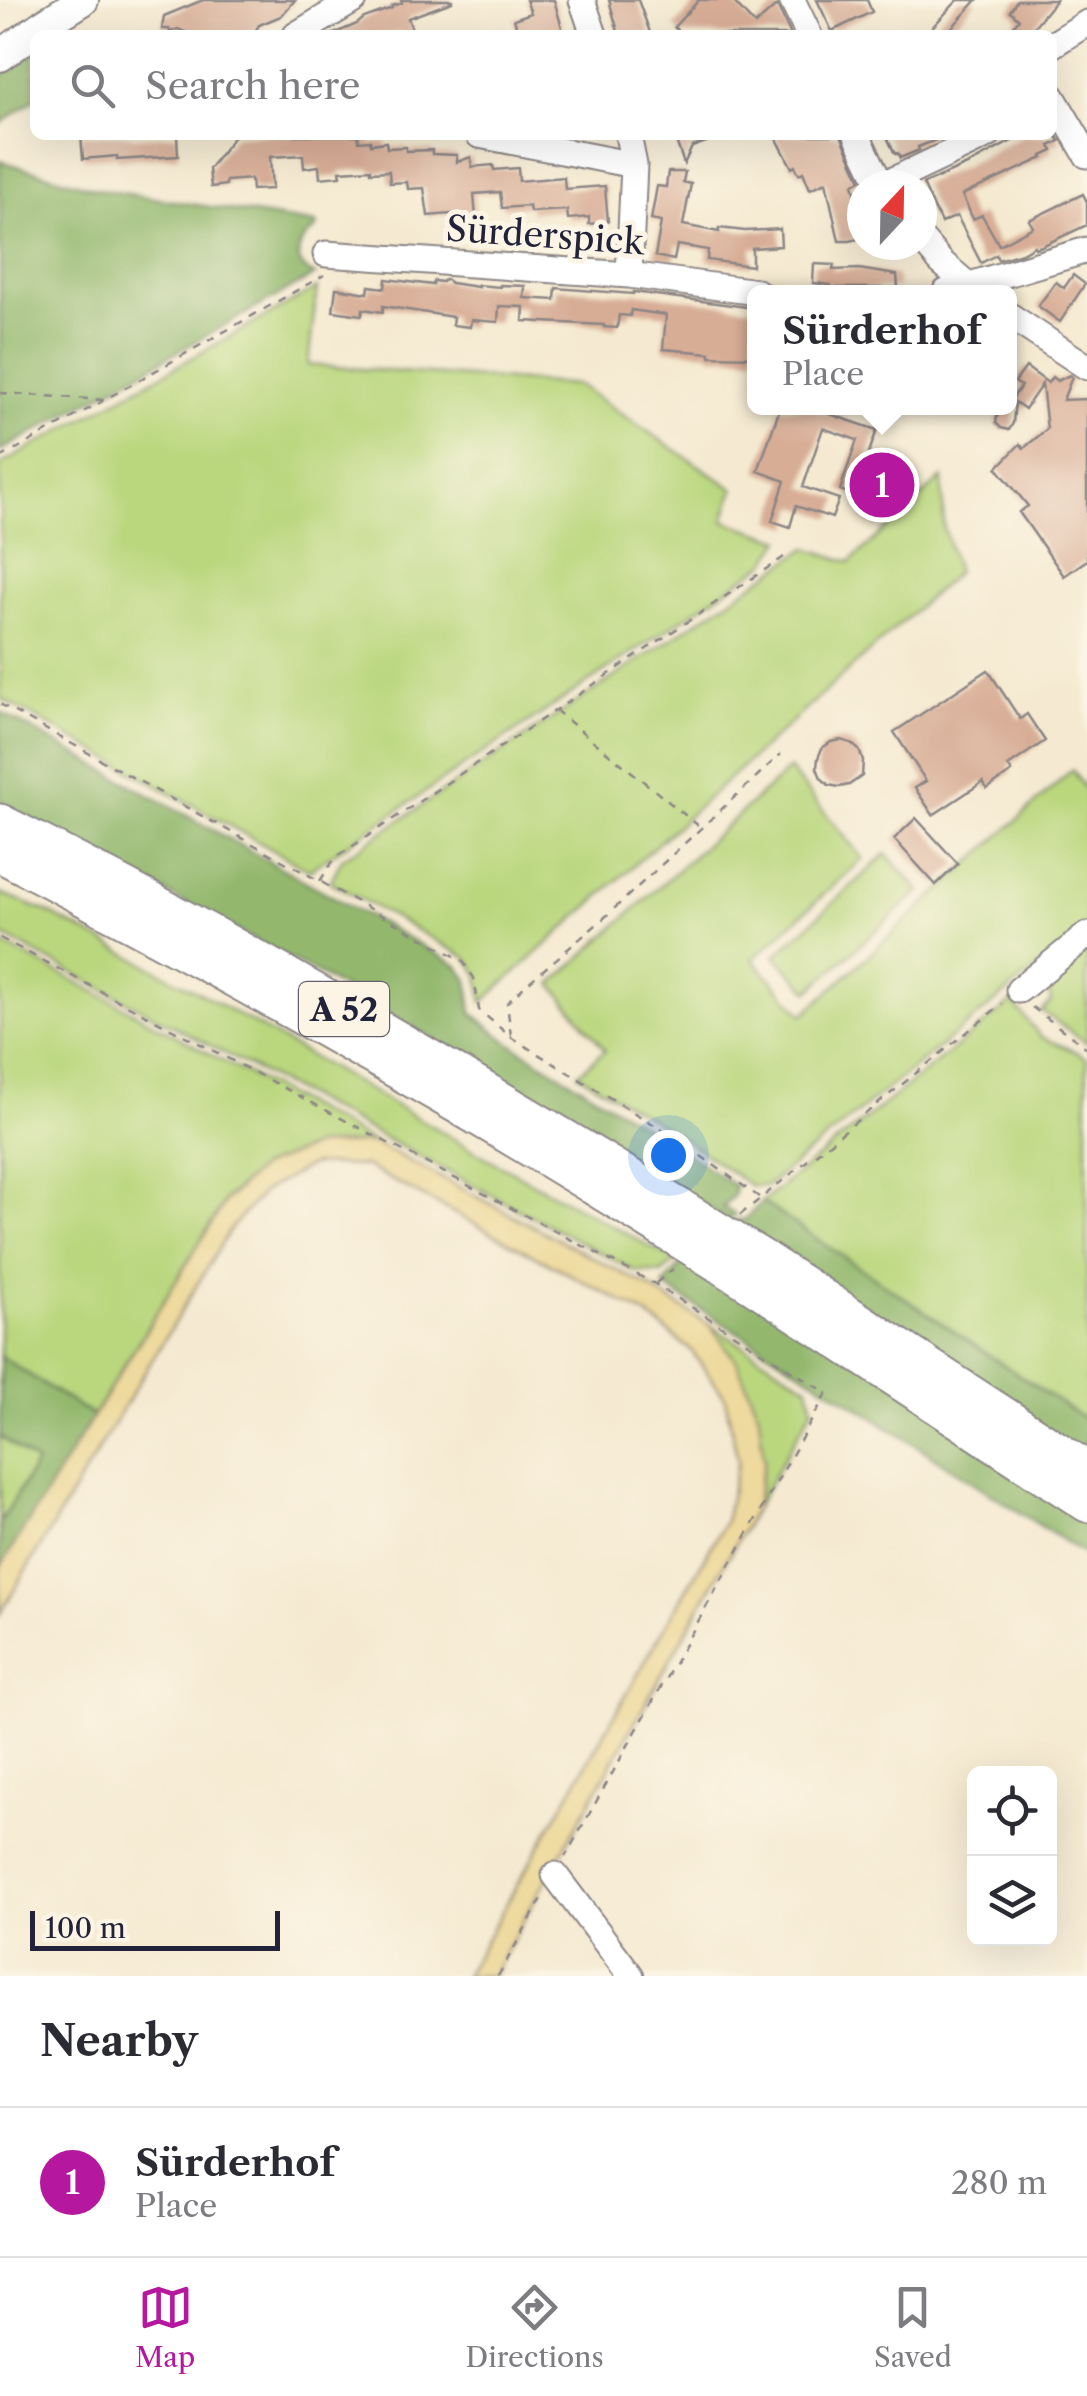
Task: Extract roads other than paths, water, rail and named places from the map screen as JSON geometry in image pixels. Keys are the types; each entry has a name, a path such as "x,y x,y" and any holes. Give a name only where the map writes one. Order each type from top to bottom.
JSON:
{"highway":[{"name":"A 52","path":"0,822 284,974 564,1136 671,1218"},
{"name":"A 52","path":"0,854 229,976 548,1158 671,1218 1087,1468"},
{"path":"0,880 107,911"},
{"name":"A 52","path":"756,1270 1087,1504"}],"main road":[{"path":"36,30 83,0"},
{"path":"0,56 30,34"}],"street":[{"path":"304,30 354,0"},
{"path":"582,0 592,30"},
{"path":"792,0 807,30"},
{"path":"1057,41 1087,23"},
{"path":"1057,104 1087,155"},
{"path":"505,140 634,165"},
{"path":"629,140 634,165 629,275"},
{"path":"860,140 874,170"},
{"path":"914,170 977,140"},
{"path":"979,285 1087,250"},
{"name":"Sürderspick","path":"326,254 629,275 747,291"},
{"path":"937,257 960,285"},
{"path":"1017,321 1087,367"},
{"path":"1018,990 1087,935"},
{"path":"555,1875 631,1976"}],"place":[{"name":"Sürderhof","path":"882,485"}]}
